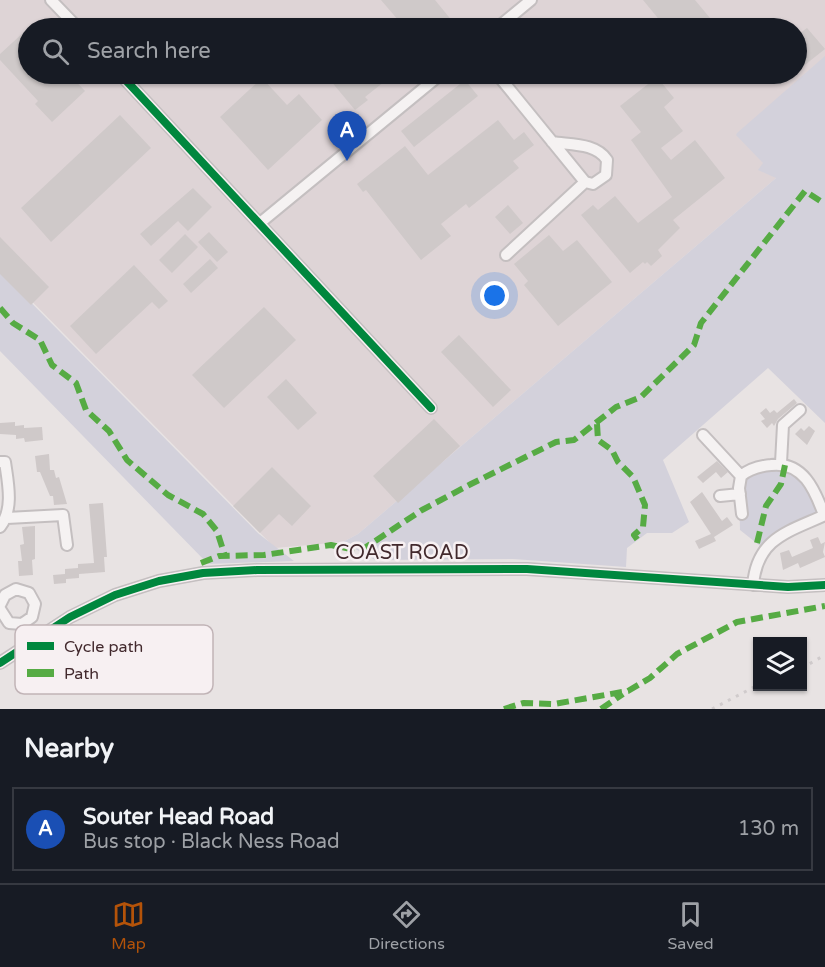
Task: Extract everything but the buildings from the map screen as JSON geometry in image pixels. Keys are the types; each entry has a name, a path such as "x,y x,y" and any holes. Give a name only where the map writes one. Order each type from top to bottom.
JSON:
{"street":[{"path":"51,0 68,18"},
{"path":"508,18 531,0"},
{"path":"129,84 431,408"},
{"path":"260,223 429,84"},
{"path":"505,84 552,142 585,182 593,184 606,174 608,166 605,156 584,146 552,142"},
{"path":"506,255 585,182"},
{"path":"781,464 783,425 800,411"},
{"path":"703,435 741,476 742,514"},
{"path":"0,462 5,462 9,495 4,523 63,515 67,545"},
{"path":"741,476 761,466 781,464 804,476 817,495 824,515 786,532 769,544 756,563 753,585"},
{"path":"720,496 740,494"},
{"name":"COAST ROAD","path":"58,625 115,595 159,581 203,573 291,570 527,569 753,585 825,585"},
{"name":"COAST ROAD","path":"0,663 15,653"}],"shaded area":[{"path":"0,0 825,0 825,219 776,178 358,534 343,542 275,548 0,269"},
{"path":"825,56 825,423 768,368 663,460 689,522 672,533 647,533 627,548 626,567 513,559 375,560 343,542 358,534 776,178 758,170 763,163 736,135 793,84 807,84 807,72"},
{"path":"0,271 259,534 294,561 208,564 0,351"},
{"path":"795,469 824,515 764,549 740,530 739,488 749,470"}],"railway":[{"path":"807,665 825,655"},
{"path":"712,709 753,688"}],"marked path":[{"path":"201,563 219,556 264,555 331,545 360,551 422,510 471,484 556,442 574,440 616,407 641,397 694,345 701,323 805,191 825,204"},
{"path":"0,308 13,323 40,340 52,365 76,383 86,410 109,431 127,460 168,495 203,514 217,531 225,556"},
{"path":"597,424 598,440 612,450 618,462 633,477 645,505 643,527 634,535 639,542"},
{"path":"757,543 766,506 781,484 785,465"},
{"path":"504,709 523,703 554,704 628,691 650,678 677,654 737,622 825,606"},
{"path":"601,709 623,694"}],"cycle path":[{"path":"129,84 431,408"},
{"path":"58,625 115,595 159,581 203,573 257,570 527,569 788,587 825,585"},
{"path":"0,663 15,653"}],"place":[{"name":"Souter Head Road","path":"347,161"}]}
